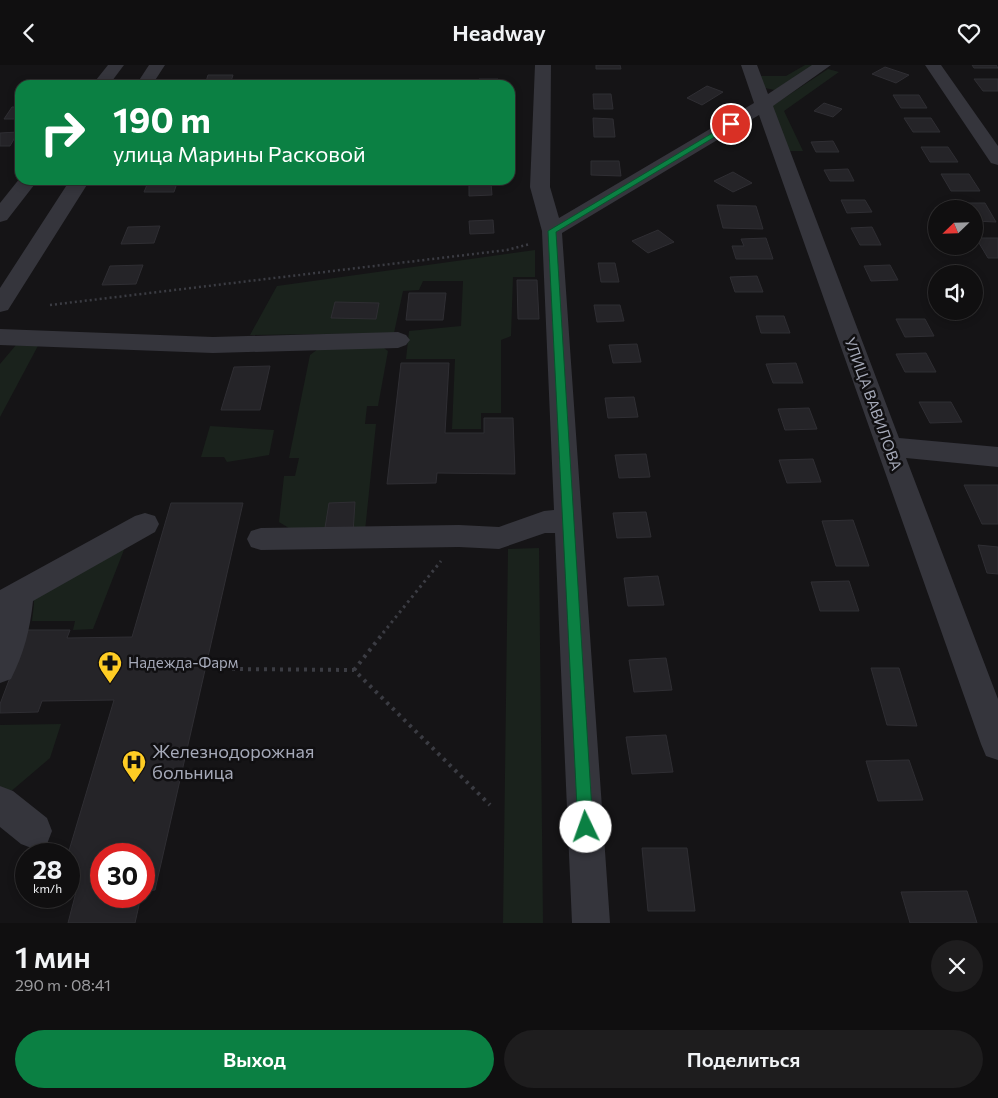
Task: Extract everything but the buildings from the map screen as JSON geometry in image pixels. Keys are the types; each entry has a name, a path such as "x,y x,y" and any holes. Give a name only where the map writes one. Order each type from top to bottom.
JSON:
{"street":[{"path":"104,80 116,65"},
{"path":"147,80 157,65"},
{"path":"543,65 540,187 552,234 591,923"},
{"name":"УЛИЦА ВАВИЛОВА","path":"749,65 998,744"},
{"path":"552,234 763,105 823,65"},
{"path":"933,65 998,159"},
{"path":"0,216 24,185"},
{"path":"0,305 77,185"},
{"path":"2,342 214,345 398,340"},
{"path":"889,447 998,457"},
{"path":"261,539 459,536 499,538 544,522 568,521"},
{"path":"0,669 14,632 9,600 145,524"},
{"path":"0,804 34,831"}],"path":[{"path":"50,305 507,250 552,234"},
{"path":"354,669 459,536"},
{"path":"232,669 354,669 490,805"}],"shaded area":[{"path":"805,65 814,65 775,90 765,88 758,76 786,76"},
{"path":"828,69 839,72 784,111 803,151 787,151 772,106"},
{"path":"535,250 535,277 513,277 511,336 501,340 501,413 481,413 481,429 452,429 455,359 406,359 409,331 461,326 463,281 423,281 419,290 403,291 394,333 250,335 277,286"},
{"path":"40,342 0,417 0,364 16,345"},
{"path":"380,345 388,351 378,406 367,406 365,424 376,424 365,531 297,533 279,522 284,476 295,476 299,458 289,458 310,355 322,346"},
{"path":"210,426 274,430 269,455 227,462 224,457 201,457"},
{"path":"129,537 93,629 73,630 75,621 32,621 33,593"},
{"path":"539,548 543,923 503,923 508,549"},
{"path":"61,724 50,758 9,793 0,786 0,725"}],"place":[{"name":"Надежда-Фарм","path":"110,684"},
{"name":"Железнодорожная больница","path":"134,783"}],"route":[{"path":"586,827 552,231 731,124"}]}
